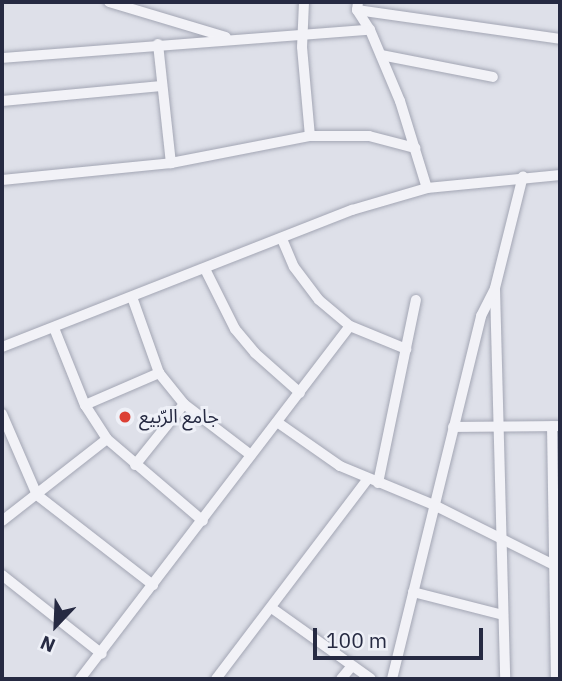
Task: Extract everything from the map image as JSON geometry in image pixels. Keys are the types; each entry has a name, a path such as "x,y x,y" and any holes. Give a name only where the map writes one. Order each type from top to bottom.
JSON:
{"street":[{"path":"109,2 232,39"},
{"path":"304,2 310,136"},
{"path":"358,6 381,55 427,188"},
{"path":"358,6 560,39"},
{"path":"2,58 158,44 370,30"},
{"path":"158,44 172,163"},
{"path":"381,55 493,77"},
{"path":"2,102 161,86"},
{"path":"2,180 172,163 310,136 369,136 415,148"},
{"path":"2,347 352,210 427,188 523,176 560,175"},
{"path":"392,679 481,316 495,288 523,176"},
{"path":"282,239 307,287 349,326 406,349"},
{"path":"205,269 235,329 255,353 300,393"},
{"path":"495,288 505,679"},
{"path":"132,297 159,373 184,404 251,455"},
{"path":"216,679 373,481 416,300"},
{"path":"80,679 102,654 349,326"},
{"path":"54,328 85,405 107,439 203,521"},
{"path":"85,405 159,373"},
{"path":"135,465 184,404"},
{"path":"2,414 37,495 153,585"},
{"path":"276,422 321,455 373,481 434,505 557,566"},
{"path":"453,427 556,426 556,679"},
{"path":"2,521 107,439"},
{"path":"2,575 102,654"},
{"path":"412,592 503,615"},
{"path":"273,608 371,679"},
{"path":"341,679 351,667"}],"place":[{"name":"جامع الرّبيع","path":"125,417"}]}
